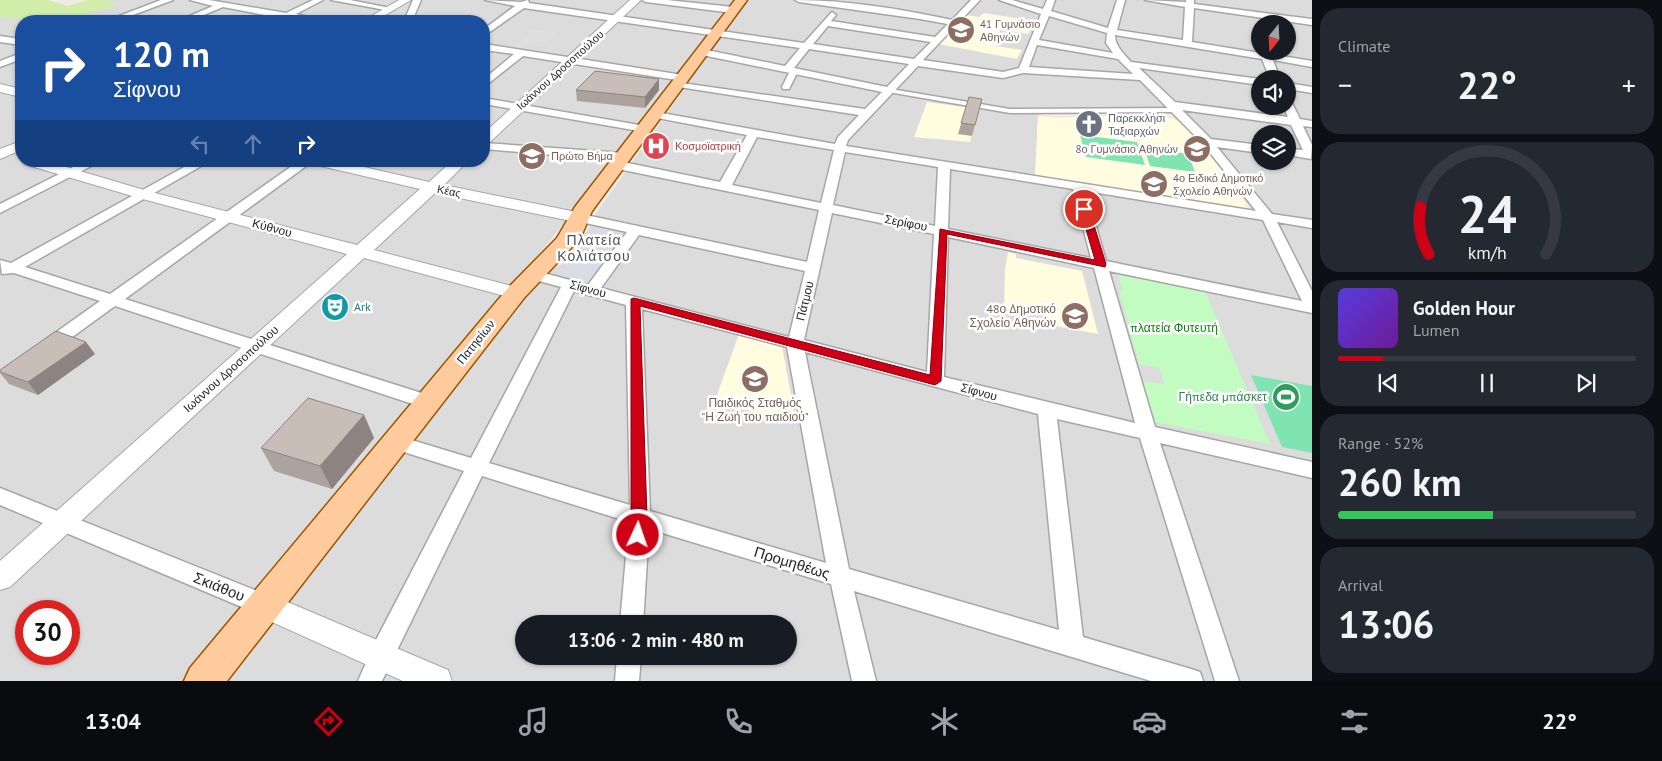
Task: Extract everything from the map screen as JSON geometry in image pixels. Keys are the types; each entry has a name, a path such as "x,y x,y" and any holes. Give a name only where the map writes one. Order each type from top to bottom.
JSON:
{"main road":[{"name":"Πατησίων","path":"203,681 525,284 544,267 581,218 582,211 651,122 737,5"}],"street":[{"path":"146,8 163,0"},
{"path":"127,15 170,0"},
{"path":"194,0 282,15"},
{"path":"196,15 232,0"},
{"path":"289,15 320,0"},
{"path":"335,0 391,9"},
{"path":"380,15 406,0"},
{"path":"411,15 417,0"},
{"path":"489,0 525,2 716,33 1003,74 1023,70 1140,77"},
{"name":"Ιωάννου Δροσοπούλου","path":"490,134 636,0"},
{"path":"646,0 737,5"},
{"path":"799,0 842,2 953,23"},
{"name":"Πάτμου","path":"864,681 840,577 795,344 842,139 976,0"},
{"path":"1003,0 1113,32 1187,45 1251,52"},
{"path":"1023,70 1051,0"},
{"path":"1122,0 1110,37 1111,43 1124,61 1207,142 1268,216 1312,307"},
{"path":"1149,0 1190,3 1260,15"},
{"path":"490,28 525,2"},
{"path":"786,86 790,70 806,46 842,2"},
{"path":"1187,45 1190,3"},
{"path":"1296,20 1312,22"},
{"path":"826,23 937,40"},
{"path":"0,39 15,41"},
{"path":"1034,42 1124,61 1251,81"},
{"path":"490,48 570,60 867,113"},
{"path":"702,52 888,90 1027,112 1056,113 1174,108 1312,124"},
{"path":"490,79 521,53"},
{"path":"0,64 15,58"},
{"path":"1293,60 1312,64"},
{"path":"1296,87 1312,90"},
{"path":"0,88 15,92"},
{"path":"490,102 651,122 754,132 840,148 1312,224"},
{"path":"1292,115 1311,155"},
{"path":"724,187 754,132"},
{"path":"1207,142 1251,148"},
{"name":"Σερίφου","path":"490,147 620,161 724,187 1312,307"},
{"path":"1,154 15,148"},
{"path":"1296,153 1311,155"},
{"path":"1,154 15,158"},
{"path":"935,381 943,231 944,164"},
{"name":"Κύθνου","path":"51,167 145,195 361,252 525,284"},
{"path":"0,209 84,167"},
{"path":"4,269 145,195 194,167"},
{"path":"32,357 299,167"},
{"name":"Κέας","path":"343,167 432,188 581,218"},
{"name":"Ιωάννου Δροσοπούλου","path":"0,578 455,167"},
{"path":"1078,186 1148,435 1227,681"},
{"path":"581,218 813,268"},
{"path":"592,290 636,229"},
{"path":"4,269 113,300 428,402"},
{"name":"Σίφνου","path":"525,284 570,284 1047,410 1148,435 1312,470"},
{"path":"370,681 570,284"},
{"path":"632,615 640,517 634,301"},
{"path":"1047,410 1072,647"},
{"name":"Προμηθέως","path":"395,442 476,468 1190,681"},
{"name":"Σκιάθου","path":"0,496 264,605 382,655 437,681"},
{"path":"627,681 628,665"}],"shaded area":[{"path":"104,0 737,0 612,165 188,681 0,681 0,17 15,18 15,167 490,167 490,15 85,15 119,4"},
{"path":"745,0 1312,0 1312,221 1269,214 1179,110 1042,112 1038,116 1035,177 664,118"},
{"path":"984,13 1035,21 1028,34 1001,29 998,34 996,46 1022,50 1017,59 938,44 966,15 979,17"},
{"path":"531,29 558,33 547,42 532,40 517,51 507,49 531,33 527,32"},
{"path":"927,102 979,109 970,142 914,137"},
{"path":"1138,115 1171,118 1182,123 1235,183 1248,209 1035,176 1038,116 1056,118"},
{"path":"661,121 1312,225 1312,681 226,681 544,272 561,265 593,223 597,212"},
{"name":"Πλατεία Κολιάτσου","path":"600,227 611,229 621,237 621,242 597,273 582,278 569,278 559,274 559,271 590,230"},
{"path":"1008,252 1016,254 1016,258 1082,271 1098,334 1045,324 1044,315 1004,307 1005,269"},
{"name":"Παιδικός Σταθμός \"Η Ζωή του παιδιού\"","path":"739,334 782,346 795,417 773,416 714,403"}],"green space":[{"path":"0,0 48,0 67,6 88,0 104,0 120,4 86,15 15,15 15,19 0,17"},
{"path":"1080,135 1137,142 1145,165 1086,157"},
{"path":"1144,148 1188,154 1195,172 1150,166"},
{"name":"πλατεία Φυτευτή","path":"1118,275 1205,291 1270,444 1154,422 1143,381 1164,384 1159,368 1139,364 1119,290 1122,290"},
{"path":"1251,375 1312,386 1312,453 1282,447"}],"building":[{"path":"595,71 659,79 645,97 576,90"},
{"path":"969,97 982,99 975,125 961,123"},
{"path":"56,331 86,342 28,382 0,372 0,370"},
{"path":"308,398 364,415 320,466 261,448"}],"place":[{"name":"41 Γυμνάσιο Αθηνών","path":"961,30"},
{"name":"Παρεκκλήσι Ταξιαρχών","path":"1089,124"},
{"name":"Κοσμοϊατρική","path":"656,146"},
{"name":"8ο Γυμνάσιο Αθηνών","path":"1197,149"},
{"name":"Πρώτο Βήμα","path":"532,156"},
{"name":"4ο Ειδικό Δημοτικό Σχολείο Αθηνών","path":"1154,184"},
{"name":"Ark","path":"335,307"},
{"name":"48ο Δημοτικό Σχολείο Αθηνών","path":"1075,316"},
{"name":"Παιδικός Σταθμός \"Η Ζωή του παιδιού\"","path":"755,379"},
{"name":"Γήπεδα μπάσκετ","path":"1286,397"}],"district":[{"name":"Πλατεία Κολιάτσου","path":"594,248"}],"route":[{"path":"638,535 640,517 634,301 935,381 943,231 1101,264 1084,209"}]}
